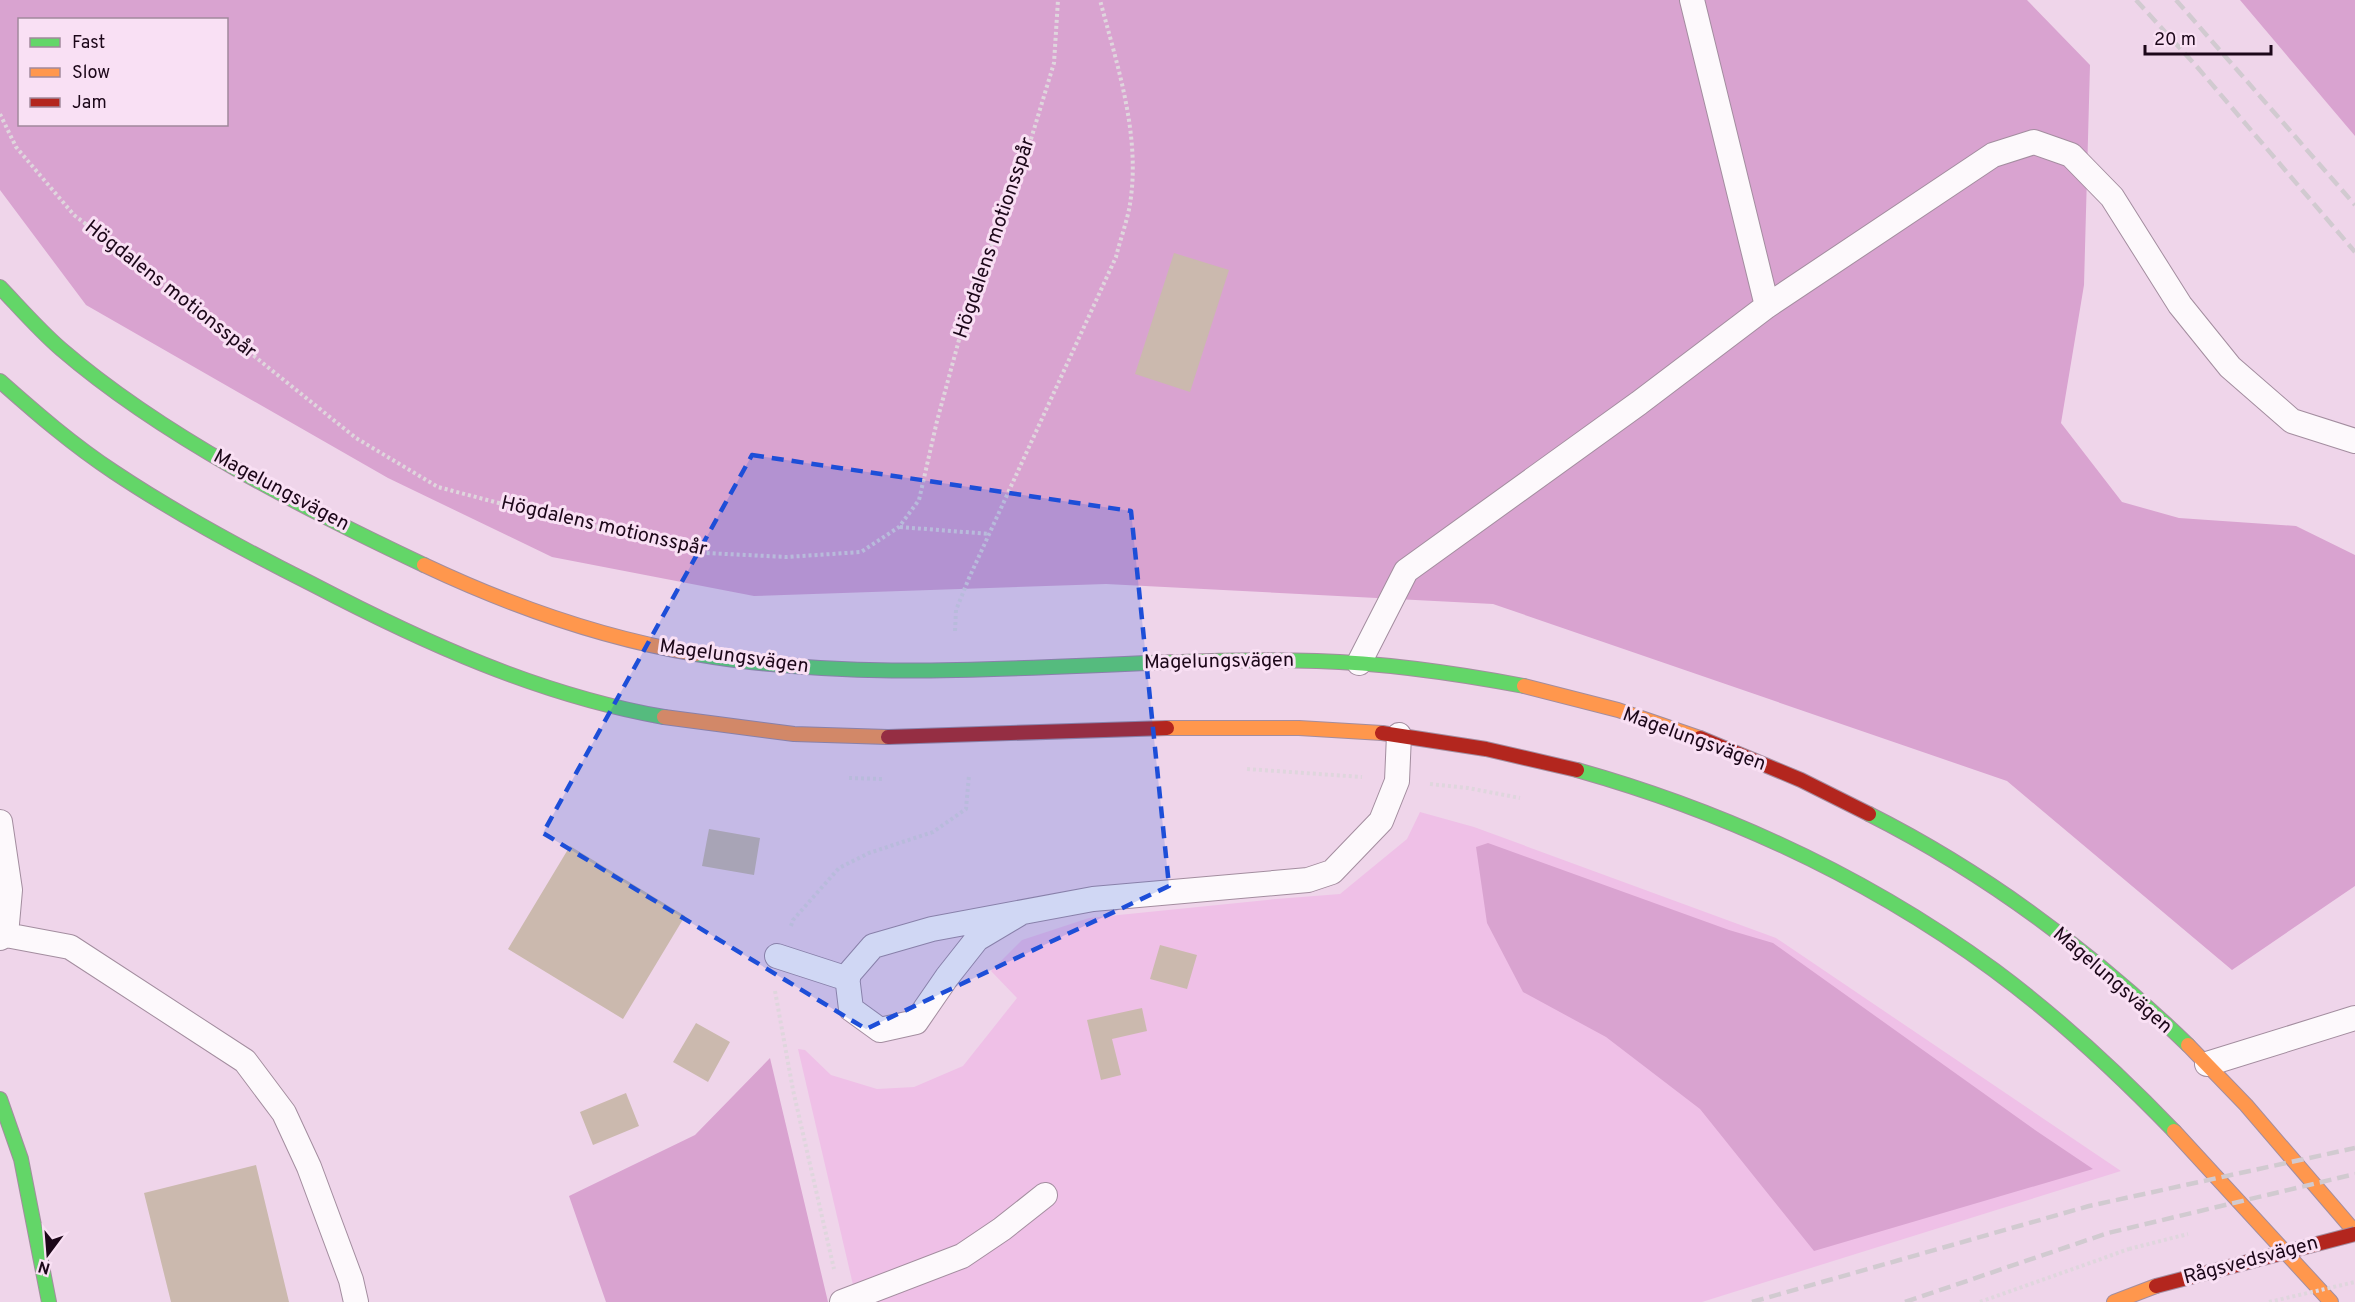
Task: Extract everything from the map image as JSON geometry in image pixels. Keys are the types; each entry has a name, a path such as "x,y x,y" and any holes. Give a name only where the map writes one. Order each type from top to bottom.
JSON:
{"main road":[{"name":"Magelungsvägen","path":"0,287 60,348 87,370 124,399 213,455 418,562 477,590 536,615 606,635 676,652 750,662 868,671 1203,661 1359,663 1430,669 1518,686 1602,706 1687,733 1814,788 1891,826 2019,904 2077,947 2130,991 2207,1064 2280,1144 2355,1233"},
{"path":"0,381 92,457 220,535 379,618 470,660 539,685 614,707 727,727 805,735 966,736 1266,727 1399,735 1497,750 1564,766 1706,812 1843,876 1909,914 1979,959 2045,1010 2109,1066 2205,1161 2331,1302"},
{"path":"0,1099 21,1159 48,1302"},
{"name":"Rågsvedsvägen","path":"2114,1302 2156,1286 2355,1233"}],"lane":[{"path":"1692,0 1767,306"},
{"path":"1359,663 1406,571 1640,403 1767,306 1993,155 2034,142 2071,155 2112,197 2180,306 2230,367 2292,421 2355,441"},
{"path":"1019,915 977,939 916,1022 880,1030 851,1009 847,976 873,946 932,929 1019,915 1093,899 1308,880 1332,872 1381,821 1397,781 1399,735"},
{"path":"0,822 10,890 3,937 70,947 245,1061 284,1113 309,1167 351,1280 356,1302"},
{"path":"777,956 848,979"},
{"path":"2207,1064 2355,1017"},
{"path":"842,1302 962,1256 1002,1229 1045,1195"}],"path":[{"name":"Högdalens motionsspår","path":"0,114 16,147 74,215 157,278 356,438 438,487 567,521 643,535 706,553 787,557 861,552 899,527 919,500 969,303 1028,148 1054,63 1058,0"},
{"path":"963,669 954,647 956,610 1116,257 1130,203 1132,146 1121,80 1100,0"},
{"path":"899,527 990,534"},
{"path":"966,736 969,774"},
{"path":"1241,768 1467,788 1526,799"},
{"path":"958,775 977,774"},
{"path":"842,777 865,780 888,778"},
{"path":"1980,1302 2129,1249"},
{"path":"2268,1302 2355,1282"},
{"path":"2270,1293 2276,1302"}],"highlighted area":[{"path":"752,455 1131,511 1169,886 866,1029 543,833"}],"shaded area":[{"path":"0,0 2027,0 2090,65 2084,285 2061,423 2122,502 2179,518 2296,526 2355,555 2355,886 2232,970 2007,781 1493,604 1106,584 754,596 552,557 388,478 86,305 0,190"},
{"path":"2240,0 2355,0 2355,136"},
{"path":"1420,812 1474,827 1776,938 2121,1171 1702,1302 857,1302 798,1049 805,1050 831,1075 877,1089 914,1087 963,1066 1017,998 991,971 1022,940 1089,918 1340,894 1407,839"},
{"path":"1488,843 1729,930 1773,943 2093,1169 1814,1251 1700,1109 1606,1037 1523,992 1487,923 1476,847"},
{"path":"770,1058 828,1302 606,1302 569,1196 695,1135"}],"building":[{"path":"1174,253 1229,270 1190,392 1135,374"},
{"path":"709,829 760,838 754,875 702,866"},
{"path":"570,846 685,916 623,1019 508,949"},
{"path":"1160,945 1197,955 1187,989 1150,979"},
{"path":"1142,1008 1147,1031 1112,1039 1121,1075 1101,1080 1087,1020"},
{"path":"696,1023 730,1042 708,1082 673,1062"},
{"path":"626,1093 639,1126 593,1145 580,1112"},
{"path":"256,1165 289,1302 171,1302 144,1193"}],"railway":[{"path":"2136,0 2198,68 2355,252"},
{"path":"2176,0 2355,205"},
{"path":"1752,1302 2089,1206 2355,1148"},
{"path":"1905,1302 2108,1233 2355,1174"}],"traffic: fast":[{"path":"0,287 61,349 101,381 188,441 283,495 424,565"},
{"path":"0,381 69,440 138,487 236,545 354,605 439,646 527,681 572,695 664,717"},
{"path":"696,654 773,664 850,669 928,670 1239,660 1317,661 1421,669 1524,686"},
{"path":"1577,770 1633,787 1741,827 1846,877 1897,906 1994,970 2042,1007 2110,1067 2174,1131"},
{"path":"1869,814 1955,862 1997,889 2077,947 2188,1045"},
{"path":"0,1099 21,1159 49,1302"}],"traffic: slow":[{"path":"424,565 490,594 557,619 625,639 696,654"},
{"path":"1524,686 1618,710 1700,738"},
{"path":"664,717 794,734 888,737"},
{"path":"1167,728 1299,728 1382,733"},
{"path":"2188,1045 2246,1105 2355,1232"},
{"path":"2174,1131 2331,1302"},
{"path":"2114,1302 2156,1286"}],"traffic: jam":[{"path":"888,737 1167,728"},
{"path":"1382,733 1486,749 1577,770"},
{"path":"1700,738 1801,780 1869,814"},
{"path":"2156,1286 2355,1234"}]}
